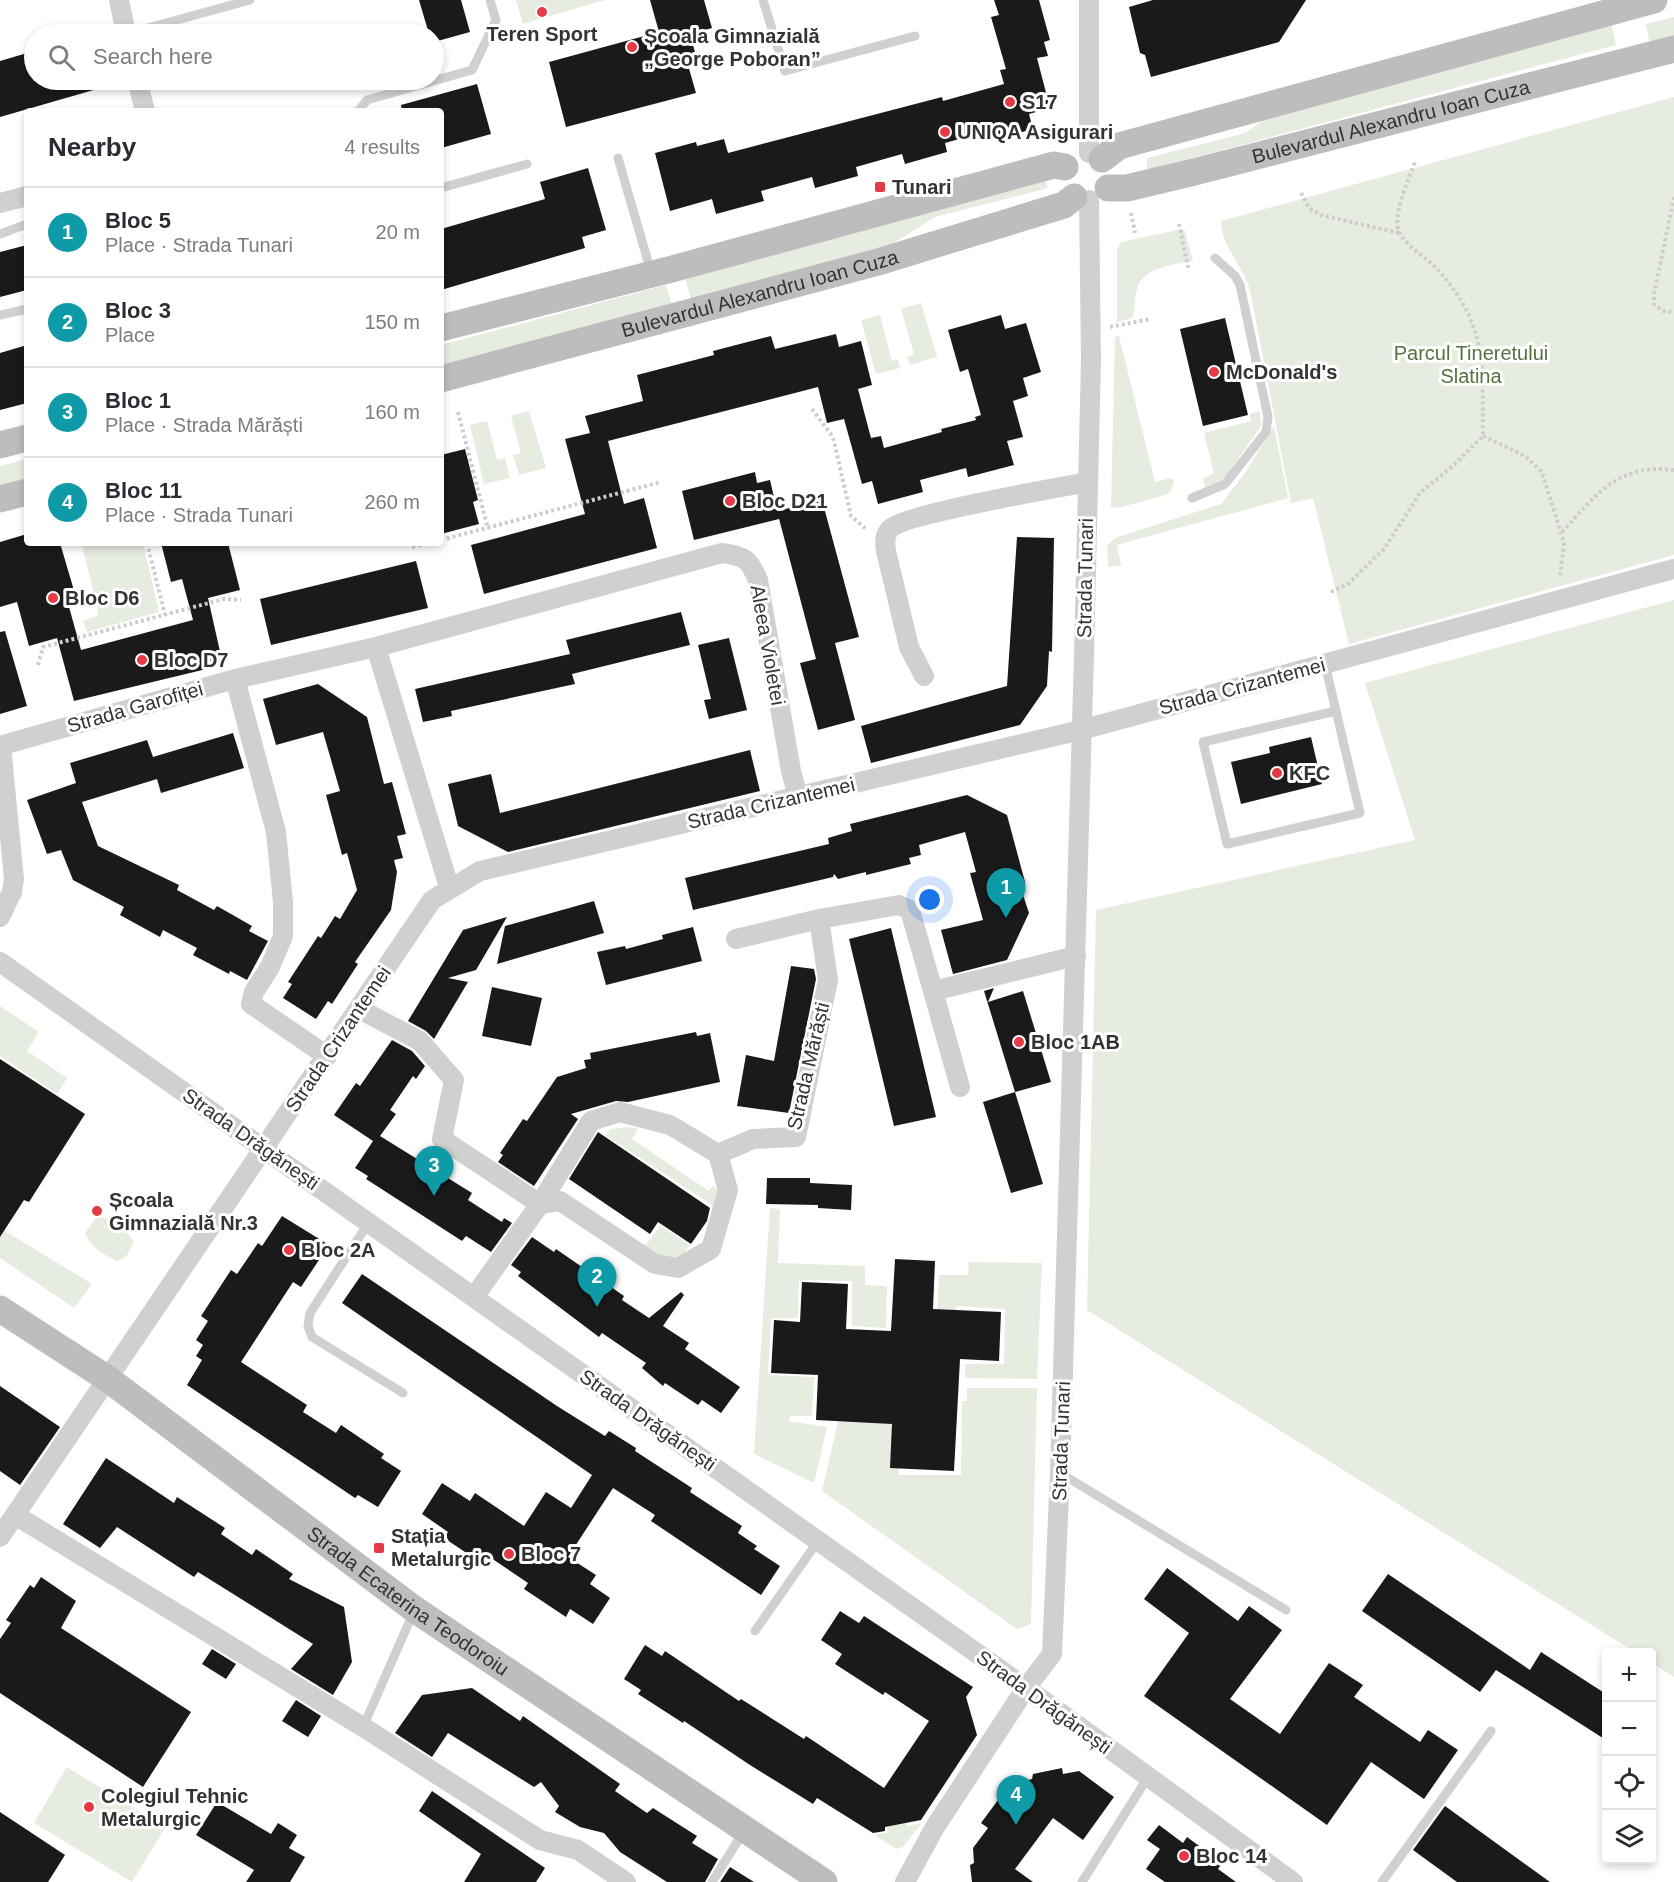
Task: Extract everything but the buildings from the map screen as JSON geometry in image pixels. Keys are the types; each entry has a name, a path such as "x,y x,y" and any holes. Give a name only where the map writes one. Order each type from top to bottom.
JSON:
{"main road":[{"path":"1096,156 1109,169 1090,195 1066,189 1063,181 1065,167 1079,154 1096,156 1119,146 1654,0"},
{"name":"Bulevardul Alexandru Ioan Cuza","path":"444,378 878,262 1090,195 1194,172 1674,49"},
{"path":"444,327 652,274 1054,165 1065,167"},
{"path":"0,445 24,439"},
{"path":"0,499 24,493"},
{"name":"Strada Ecaterina Teodoroiu","path":"0,1309 108,1379 414,1609 824,1882"}],"street":[{"path":"119,0 124,24"},
{"path":"1089,0 1096,156"},
{"path":"140,90 144,108"},
{"name":"Strada Tunari","path":"905,1882 935,1827 1026,1688 1052,1654 1076,956 1091,331 1090,195"},
{"path":"0,203 24,197"},
{"path":"924,676 909,647 885,539 889,529 899,523 1088,482"},
{"name":"Aleea Violetei","path":"684,564 722,553 738,555 751,563 758,580 771,644 788,751 798,797"},
{"name":"Strada Garofiței","path":"0,746 235,679 376,647 684,564"},
{"name":"Strada Crizantemei","path":"1,1533 432,900 449,887 480,871 1081,730 1674,569"},
{"path":"376,647 449,887"},
{"path":"235,679 276,832 283,902 283,936 270,967 254,992 251,1004 327,1056"},
{"path":"0,746 14,879 12,892 0,917"},
{"path":"736,939 819,919 900,905 910,910 960,1087"},
{"name":"Strada Mărăști","path":"718,1154 753,1139 796,1137 828,980 819,919"},
{"path":"933,991 1076,956"},
{"name":"Strada Drăgănești","path":"0,962 1026,1688 1293,1882"},
{"path":"359,1009 420,1041 454,1080 442,1139 540,1204 560,1201 655,1264 678,1268 711,1249 728,1190 718,1154 670,1125 620,1112 591,1121 540,1204 474,1297"},
{"path":"15,1515 363,1726 540,1840 578,1850 626,1882"}],"lane":[{"path":"162,24 250,0"},
{"path":"444,78 472,70 496,20 490,0"},
{"path":"764,0 785,72 915,36"},
{"path":"360,108 367,100 402,90"},
{"path":"618,158 652,274"},
{"path":"444,187 527,164"},
{"path":"0,234 24,225"},
{"path":"1192,498 1225,484 1253,451 1266,432 1267,424 1266,406 1240,285 1235,276 1215,258"},
{"path":"0,315 24,310"},
{"path":"1325,664 1360,813 1227,844 1203,742 1336,711"},
{"path":"369,1222 310,1313 308,1326 312,1337 403,1393"},
{"path":"1060,1473 1286,1610"},
{"path":"755,1631 818,1541"},
{"path":"363,1726 414,1609"},
{"path":"1382,1882 1491,1731"},
{"path":"1082,1882 1148,1777"},
{"path":"712,1882 745,1829"}],"path":[{"path":"1399,233 1396,219 1415,162"},
{"path":"1301,193 1309,208 1321,215 1399,233 1438,270 1469,316 1479,343 1484,368 1483,436 1454,465 1420,493 1384,549 1348,584 1331,592"},
{"path":"1674,197 1654,294 1654,304 1663,311 1674,312"},
{"path":"1179,224 1189,271"},
{"path":"1091,331 1150,319"},
{"path":"812,409 833,437 851,516 860,525 885,539"},
{"path":"458,411 488,529"},
{"path":"1483,436 1525,456 1542,472 1564,543 1557,600"},
{"path":"1561,533 1597,494 1617,478 1634,471 1653,468 1674,470"},
{"path":"444,539 661,482"},
{"path":"148,546 165,615"},
{"path":"412,547 416,546"},
{"path":"38,665 43,648 224,599 241,600"}],"green space":[{"name":"Teren Sport","path":"516,0 605,0 523,24"},
{"path":"1674,17 1674,43 1651,49 1646,24"},
{"path":"1611,22 1616,45 1147,170 1147,158 1245,133 1271,115"},
{"name":"Parcul Tineretului Slatina","path":"1674,97 1674,555 1349,644 1313,498 1291,503 1250,290 1228,247 1221,221"},
{"path":"1044,178 1048,188 935,217 889,246 691,299 684,274"},
{"path":"1182,229 1185,231 1193,261 1147,274 1138,286 1132,318 1117,322 1117,250 1121,242"},
{"path":"666,285 673,309 444,370 444,344"},
{"path":"921,303 937,357 910,365 907,357 914,354 901,309"},
{"path":"880,315 892,361 898,360 900,368 876,374 861,320"},
{"path":"1119,336 1155,482 1171,478 1174,481 1171,491 1165,495 1118,508 1111,507 1115,337"},
{"path":"529,411 546,468 519,475 513,455 521,453 511,416"},
{"path":"1260,411 1261,426 1227,475 1217,483 1205,487 1203,478 1214,473 1204,433 1251,421 1250,414"},
{"path":"487,421 497,460 505,458 510,478 484,484 470,425"},
{"path":"1274,426 1288,498 1117,545 1121,565 1108,567 1107,546 1115,538 1221,504 1245,473"},
{"path":"24,460 24,485 0,490 0,466"},
{"path":"82,546 144,546 159,612 87,632 83,621 97,616 98,610"},
{"path":"1674,600 1674,1677 1656,1666 1656,1648 1629,1648 1087,1310 1096,910 1415,840 1365,683"},
{"path":"0,1006 39,1032 27,1051 67,1078 57,1094 0,1056"},
{"path":"629,1127 638,1129 632,1139 709,1191 713,1186 724,1194 715,1207 605,1135 611,1129"},
{"path":"770,1208 780,1209 778,1263 865,1266 865,1285 887,1286 886,1328 852,1326 852,1281 799,1280 798,1318 771,1318 768,1375 814,1377 812,1416 790,1416 789,1421 827,1427 814,1483 754,1454"},
{"path":"97,1216 114,1221 130,1236 134,1242 126,1257 117,1261 102,1253 91,1243 85,1233"},
{"path":"660,1226 690,1245 682,1257 660,1261 642,1250"},
{"path":"0,1228 92,1284 74,1308 0,1258"},
{"path":"969,1262 1042,1263 1037,1379 965,1378 965,1364 1004,1364 1005,1309 956,1306 954,1322 937,1320 939,1275 968,1275"},
{"path":"903,1358 899,1475 961,1475 962,1401 967,1401 967,1388 1037,1388 1031,1624 1017,1629 822,1491 839,1417"},
{"path":"67,1767 165,1828 132,1882 34,1823"},
{"path":"905,1821 907,1826 922,1823 903,1847 896,1849 874,1835 888,1832 887,1825"}],"place":[{"name":"Teren Sport","path":"542,12"},
{"name":"Școala Gimnazială „George Poboran”","path":"632,47"},
{"name":"S17","path":"1010,102"},
{"name":"UNIQA Asigurari","path":"945,132"},
{"name":"Tunari","path":"880,187"},
{"name":"McDonald's","path":"1214,372"},
{"name":"Bloc D21","path":"730,501"},
{"name":"Bloc D6","path":"53,598"},
{"name":"Bloc D7","path":"142,660"},
{"name":"KFC","path":"1277,773"},
{"name":"Bloc 5","path":"1006,918"},
{"name":"Bloc 1AB","path":"1019,1042"},
{"name":"Bloc 1","path":"434,1196"},
{"name":"Școala Gimnazială Nr.3","path":"97,1211"},
{"name":"Bloc 2A","path":"289,1250"},
{"name":"Bloc 3","path":"597,1307"},
{"name":"Stația Metalurgic","path":"379,1548"},
{"name":"Bloc 7","path":"509,1554"},
{"name":"Colegiul Tehnic Metalurgic","path":"89,1807"},
{"name":"Bloc 11","path":"1016,1825"},
{"name":"Bloc 14","path":"1184,1856"}]}
